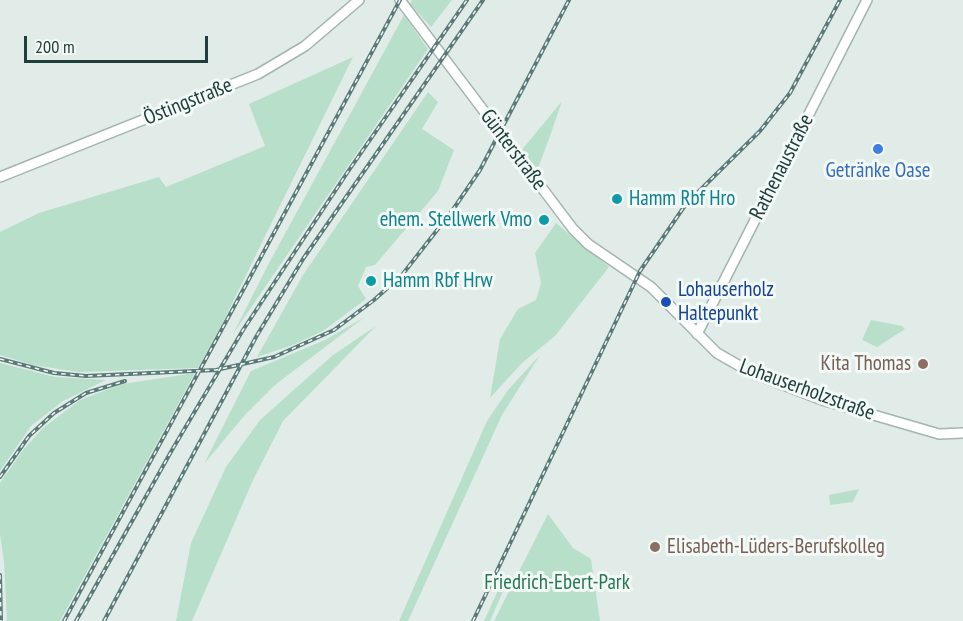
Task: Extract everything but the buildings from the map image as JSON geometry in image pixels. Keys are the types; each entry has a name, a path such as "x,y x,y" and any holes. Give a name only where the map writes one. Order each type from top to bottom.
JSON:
{"street":[{"name":"Östingstraße","path":"0,177 258,74 305,46 359,0"},
{"name":"Günterstraße","path":"400,0 573,229 588,244 644,281"},
{"name":"Rathenaustraße","path":"697,334 867,0"},
{"name":"Lohauserholzstraße","path":"644,281 717,353 735,365 822,400 939,434 963,433"}],"green space":[{"path":"412,0 452,0 431,27 410,4"},
{"path":"404,15 428,49 233,334 268,265"},
{"path":"353,57 222,324 198,368 78,372 33,365 0,355 0,232 39,213 159,177 166,187 265,146 249,104"},
{"path":"428,92 438,102 422,129 454,150 438,191 375,265 366,267 358,286 366,299 323,331 293,345 257,357 303,275"},
{"path":"562,101 550,136 536,174 521,151"},
{"path":"556,223 609,267 555,336 522,363 490,398 500,339 518,309 536,300 541,283 535,253"},
{"path":"365,317 276,384 245,415 204,464 251,371 325,340"},
{"path":"871,320 902,326 905,329 877,347 862,340"},
{"path":"376,326 283,421 253,480 192,621 176,621 191,543 226,467 260,420 333,355"},
{"path":"540,355 502,415 408,621 399,621 487,421 508,390"},
{"path":"0,363 55,377 106,380 63,401 31,426 0,471"},
{"path":"195,373 60,621 7,621 0,534 0,483 23,450 43,428 80,400 122,384"},
{"path":"859,489 853,502 830,505 829,495"},
{"name":"Friedrich-Ebert-Park","path":"548,514 573,548 591,559 600,621 494,621"},
{"path":"504,577 508,580 490,621 484,621"}],"railway":[{"path":"64,621 400,0"},
{"path":"76,621 172,450 243,330 347,173 467,0"},
{"path":"104,621 256,337 303,259 483,0"},
{"path":"0,359 54,373 86,376 216,370 274,357 334,330 374,300 402,275 452,211 480,170 569,0"},
{"path":"473,621 640,271 686,204 760,131 790,93 840,0"},
{"path":"0,477 29,436 54,413 86,393 125,381"},
{"path":"0,575 1,621"}],"place":[{"name":"Getränke Oase","path":"878,149"},
{"name":"Hamm Rbf Hro","path":"617,199"},
{"name":"ehem. Stellwerk Vmo","path":"544,220"},
{"name":"Hamm Rbf Hrw","path":"371,281"},
{"name":"Lohauserholz Haltepunkt","path":"666,302"},
{"name":"Kita Thomas","path":"923,364"},
{"name":"Elisabeth-Lüders-Berufskolleg","path":"655,547"}]}
